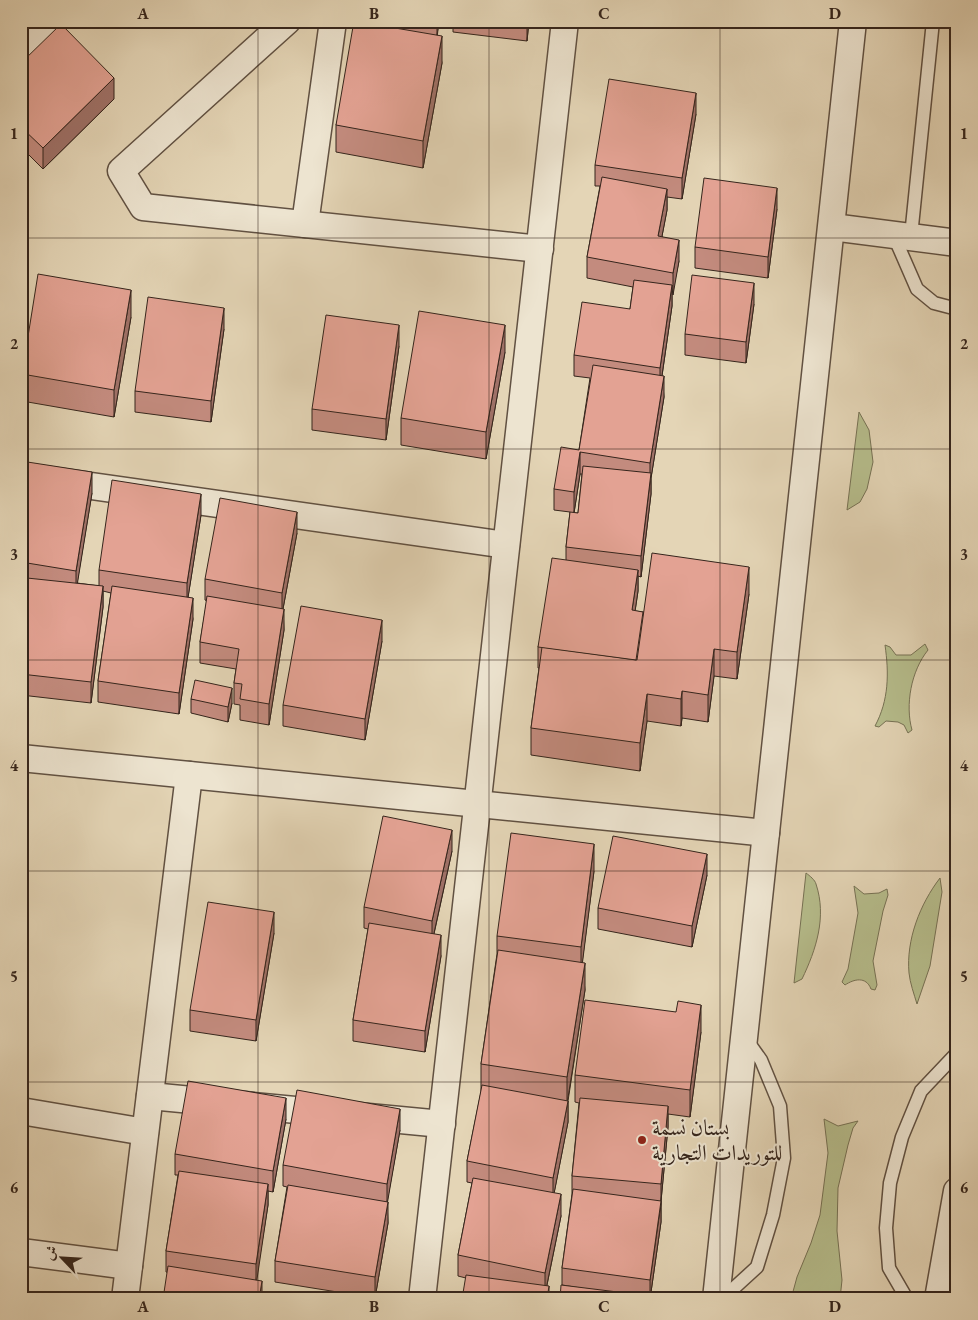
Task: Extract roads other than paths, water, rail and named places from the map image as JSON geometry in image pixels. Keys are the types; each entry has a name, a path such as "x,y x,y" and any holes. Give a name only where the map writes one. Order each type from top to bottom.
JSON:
{"street":[{"path":"21,46 48,21"},
{"path":"287,21 121,172 143,207 540,249"},
{"path":"305,224 333,21"},
{"path":"422,1299 565,21"},
{"path":"716,1299 853,21"},
{"path":"832,227 957,243"},
{"path":"21,476 506,546"},
{"path":"21,758 766,833"},
{"path":"125,1299 189,775"},
{"path":"150,1096 442,1124"},
{"path":"21,1111 145,1132"},
{"path":"938,1299 957,1191"},
{"path":"21,1252 129,1266"}],"lane":[{"path":"933,21 902,235 917,289 934,303 957,309"},
{"path":"722,1299 757,1267 773,1215 784,1158 780,1106 761,1060 744,1036"},
{"path":"907,1299 889,1268 886,1228 890,1183 902,1137 921,1090 957,1053"}],"place":[{"name":"بستان نسمة للتوريدات التجارية","path":"642,1140"}]}
